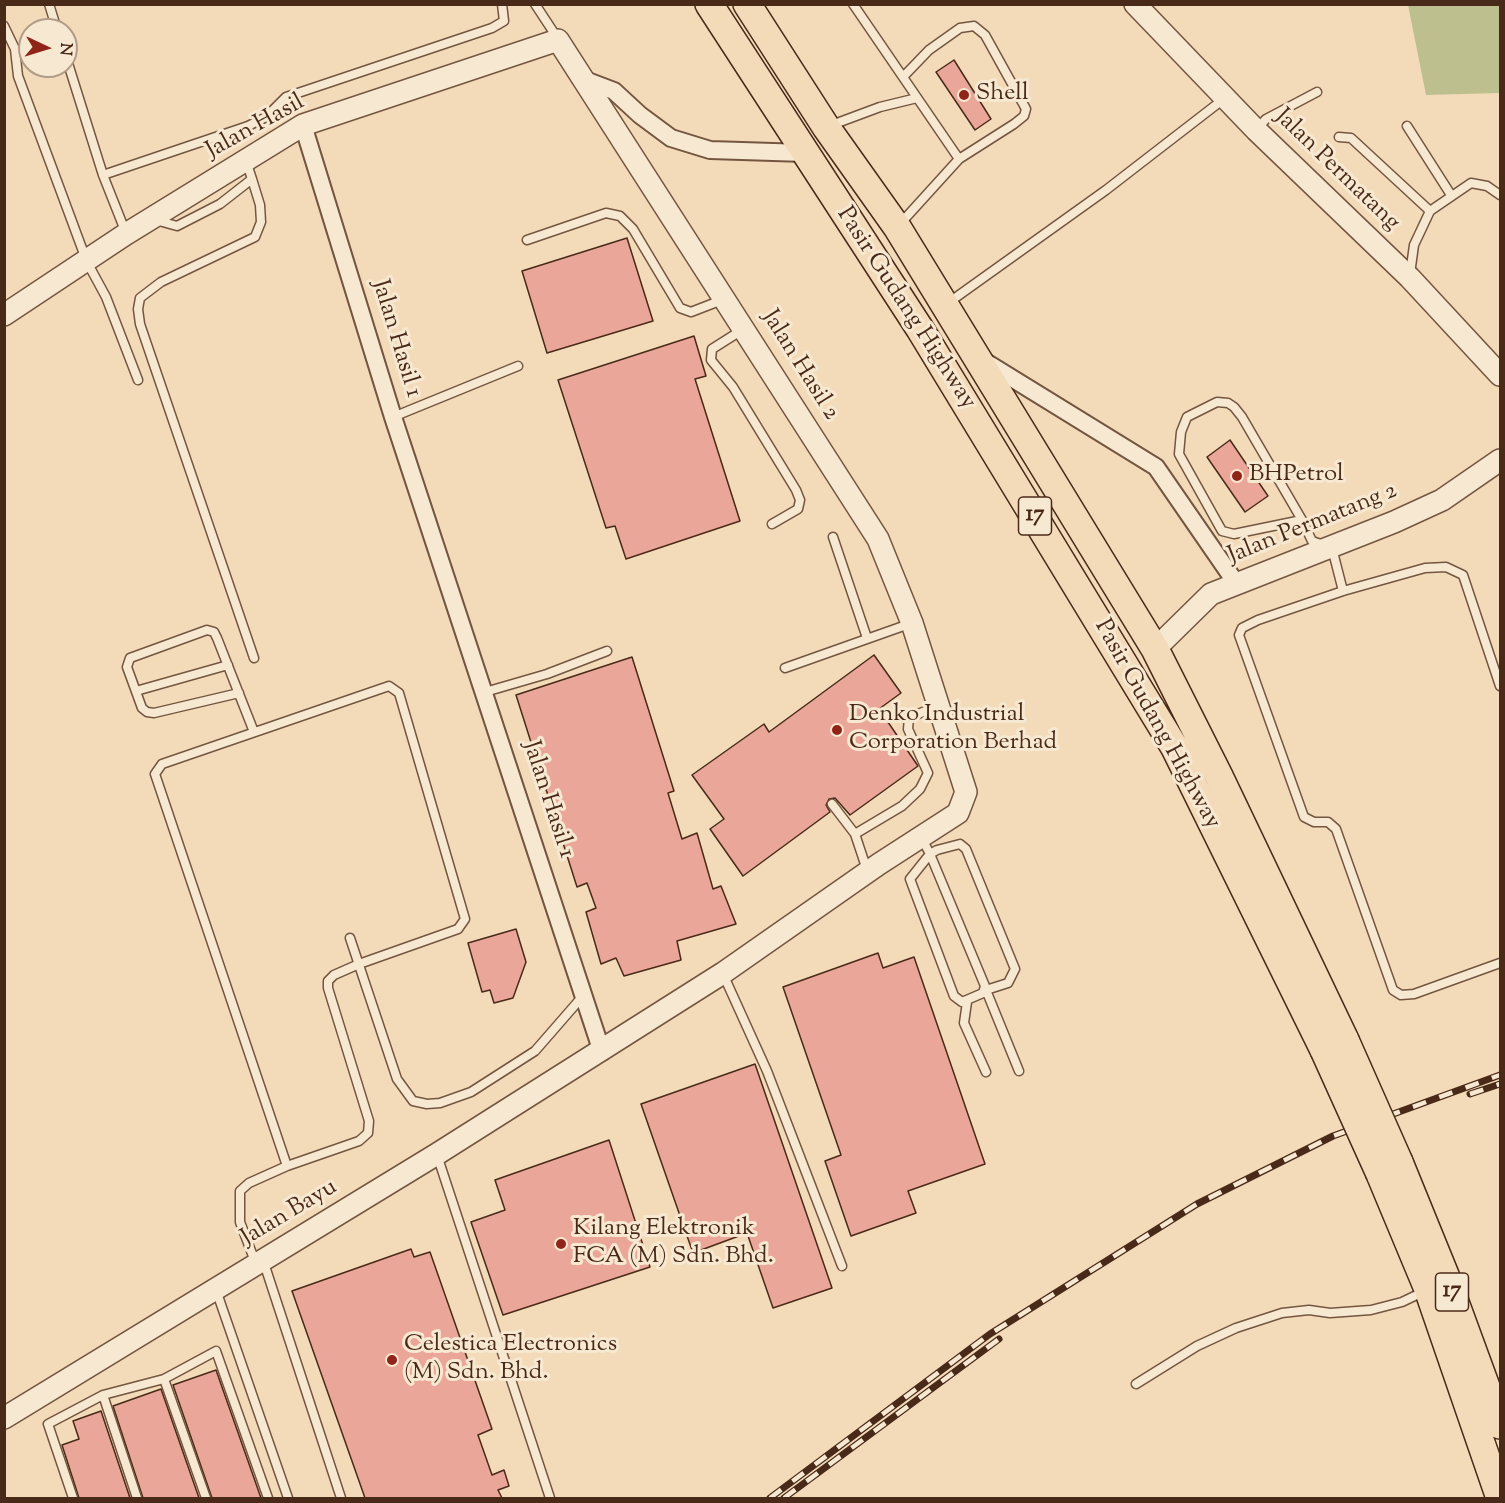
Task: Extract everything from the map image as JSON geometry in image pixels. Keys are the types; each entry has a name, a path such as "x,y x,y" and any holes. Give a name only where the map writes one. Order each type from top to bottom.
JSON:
{"highway":[{"name":"Pasir Gudang Highway","path":"709,4 926,339 1175,748 1335,1045"},
{"name":"Pasir Gudang Highway","path":"747,4 826,127 897,227 1155,649 1219,776 1389,1168 1436,1292 1500,1498"},
{"name":"Pasir Gudang Highway","path":"1436,1292 1500,1425"},
{"path":"1436,1292 1500,1395"},
{"path":"1436,1292 1480,1498"}],"street":[{"name":"Jalan Permatang","path":"1135,4 1256,130 1410,278 1500,375"},
{"name":"Jalan Hasil 2","path":"558,40 726,298 878,539 912,622 966,792 958,813 925,846"},
{"name":"Jalan Hasil","path":"4,315 151,219 249,170 303,125 558,40"},
{"path":"585,80 614,91 640,115 671,138 710,150 805,153"},
{"name":"Jalan Hasil 1","path":"303,125 393,417 485,692 582,998 602,1052"},
{"path":"978,357 1156,467 1236,583"},
{"name":"Jalan Permatang 2","path":"1155,649 1211,594 1332,548 1442,500 1500,460"},
{"path":"602,1052 723,973 868,872 925,846"},
{"name":"Jalan Bayu","path":"4,1418 602,1052"}],"lane":[{"path":"102,175 248,126 266,117 286,97 492,28 504,21 502,4"},
{"name":"Jalan Hasil 2","path":"535,4 558,40"},
{"path":"854,5 959,159"},
{"path":"4,26 15,49 18,75 87,262 106,297 138,380"},
{"path":"897,227 959,159 1014,124 1024,116 1026,109 985,35 974,26 960,28 929,50 903,77"},
{"path":"72,78 102,175 126,234"},
{"path":"1256,130 1266,119 1317,92"},
{"path":"826,127 880,107 917,98"},
{"path":"944,306 1106,190 1225,98"},
{"path":"1407,126 1451,195"},
{"path":"1339,137 1351,138 1430,211"},
{"path":"249,170 260,205 261,222 255,237 161,282 140,298 138,309 140,324 254,658"},
{"path":"1410,278 1413,246 1430,211 1471,183 1487,186 1500,195"},
{"path":"527,240 606,213 620,216 633,229 680,308 691,312 726,298"},
{"path":"745,328 711,349 711,360 733,387 800,500 798,509 772,524"},
{"path":"393,417 518,366"},
{"path":"1302,520 1234,534 1222,531 1179,454 1181,432 1187,417 1217,402 1228,403 1234,407 1302,520 1312,542 1332,548 1343,591"},
{"path":"833,537 867,638"},
{"path":"1500,686 1463,575 1446,567 1425,568 1343,591 1258,620 1242,628 1239,635 1304,818 1314,822 1328,822 1336,829 1393,990 1401,995 1414,994 1500,963"},
{"path":"785,668 912,622"},
{"path":"238,693 154,713 142,708 127,667 130,658 207,630 214,632 254,732"},
{"path":"485,692 547,674 607,651"},
{"path":"136,692 228,665"},
{"path":"287,1166 155,774 162,764 385,686 393,687 399,693 465,919 458,929 334,975 327,984 369,1121 369,1133 360,1141 287,1166 249,1183 240,1191 240,1222 260,1262 341,1498"},
{"path":"855,834 902,806 920,789 928,773 908,729 909,718 939,705"},
{"path":"832,804 855,834 868,872"},
{"path":"960,844 966,849 1015,969 1008,983 986,990 967,1002 959,1001 954,996 910,882 925,846 960,844"},
{"path":"925,846 1019,1071"},
{"path":"350,938 397,1079 413,1101 427,1104 440,1103 471,1092 535,1051 582,998"},
{"path":"723,973 767,1071 842,1266"},
{"path":"967,1002 964,1023 986,1072"},
{"path":"437,1154 550,1498"},
{"path":"216,1290 288,1498"},
{"path":"1136,1384 1197,1346 1236,1328 1282,1313 1371,1310 1436,1292"},
{"path":"73,1498 48,1424 103,1395 164,1379 216,1351 268,1498"},
{"path":"164,1379 206,1498"},
{"path":"103,1395 137,1498"}],"green space":[{"path":"1408,5 1500,5 1500,93 1426,95"}],"building":[{"name":"Shell","path":"954,60 991,119 975,130 936,72"},
{"path":"627,238 653,321 547,353 522,271"},
{"path":"694,336 706,376 695,379 740,521 626,559 615,526 606,528 558,380"},
{"name":"BHPetrol","path":"1230,440 1268,496 1245,512 1207,457"},
{"path":"874,655 901,693 879,709 918,766 850,815 835,798 829,799 826,805 830,812 743,876 710,829 724,819 692,775 764,724 769,732"},
{"path":"632,657 674,791 668,793 682,839 697,833 713,889 721,886 736,924 677,941 681,960 624,976 616,958 601,964 586,912 596,908 587,883 577,887 516,695"},
{"path":"516,929 526,962 513,998 494,1003 490,990 482,992 468,943"},
{"path":"878,953 883,968 914,957 985,1164 908,1191 916,1213 851,1236 825,1161 841,1155 783,987"},
{"path":"755,1064 832,1288 773,1308 747,1233 693,1253 641,1104"},
{"name":"Kilang Elektronik FCA (M) Sdn. Bhd.","path":"609,1140 650,1267 503,1315 471,1222 505,1210 495,1180"},
{"name":"Celestica Electronics (M) Sdn. Bhd.","path":"411,1249 414,1257 430,1252 492,1429 478,1435 492,1475 504,1470 509,1486 498,1490 502,1498 365,1498 292,1291"},
{"path":"216,1370 261,1498 212,1498 173,1385"},
{"path":"161,1389 199,1498 143,1498 113,1406"},
{"path":"101,1411 130,1498 79,1498 62,1445 79,1439 73,1421"}],"railway":[{"path":"770,1498 990,1334 1197,1204 1333,1136 1500,1075"},
{"path":"1470,1094 1500,1084"},
{"path":"784,1498 999,1339"}],"place":[{"name":"Shell","path":"964,95"},
{"name":"BHPetrol","path":"1237,476"},
{"name":"Denko Industrial Corporation Berhad","path":"837,730"},
{"name":"Kilang Elektronik FCA (M) Sdn. Bhd.","path":"561,1244"},
{"name":"Celestica Electronics (M) Sdn. Bhd.","path":"392,1360"}]}
